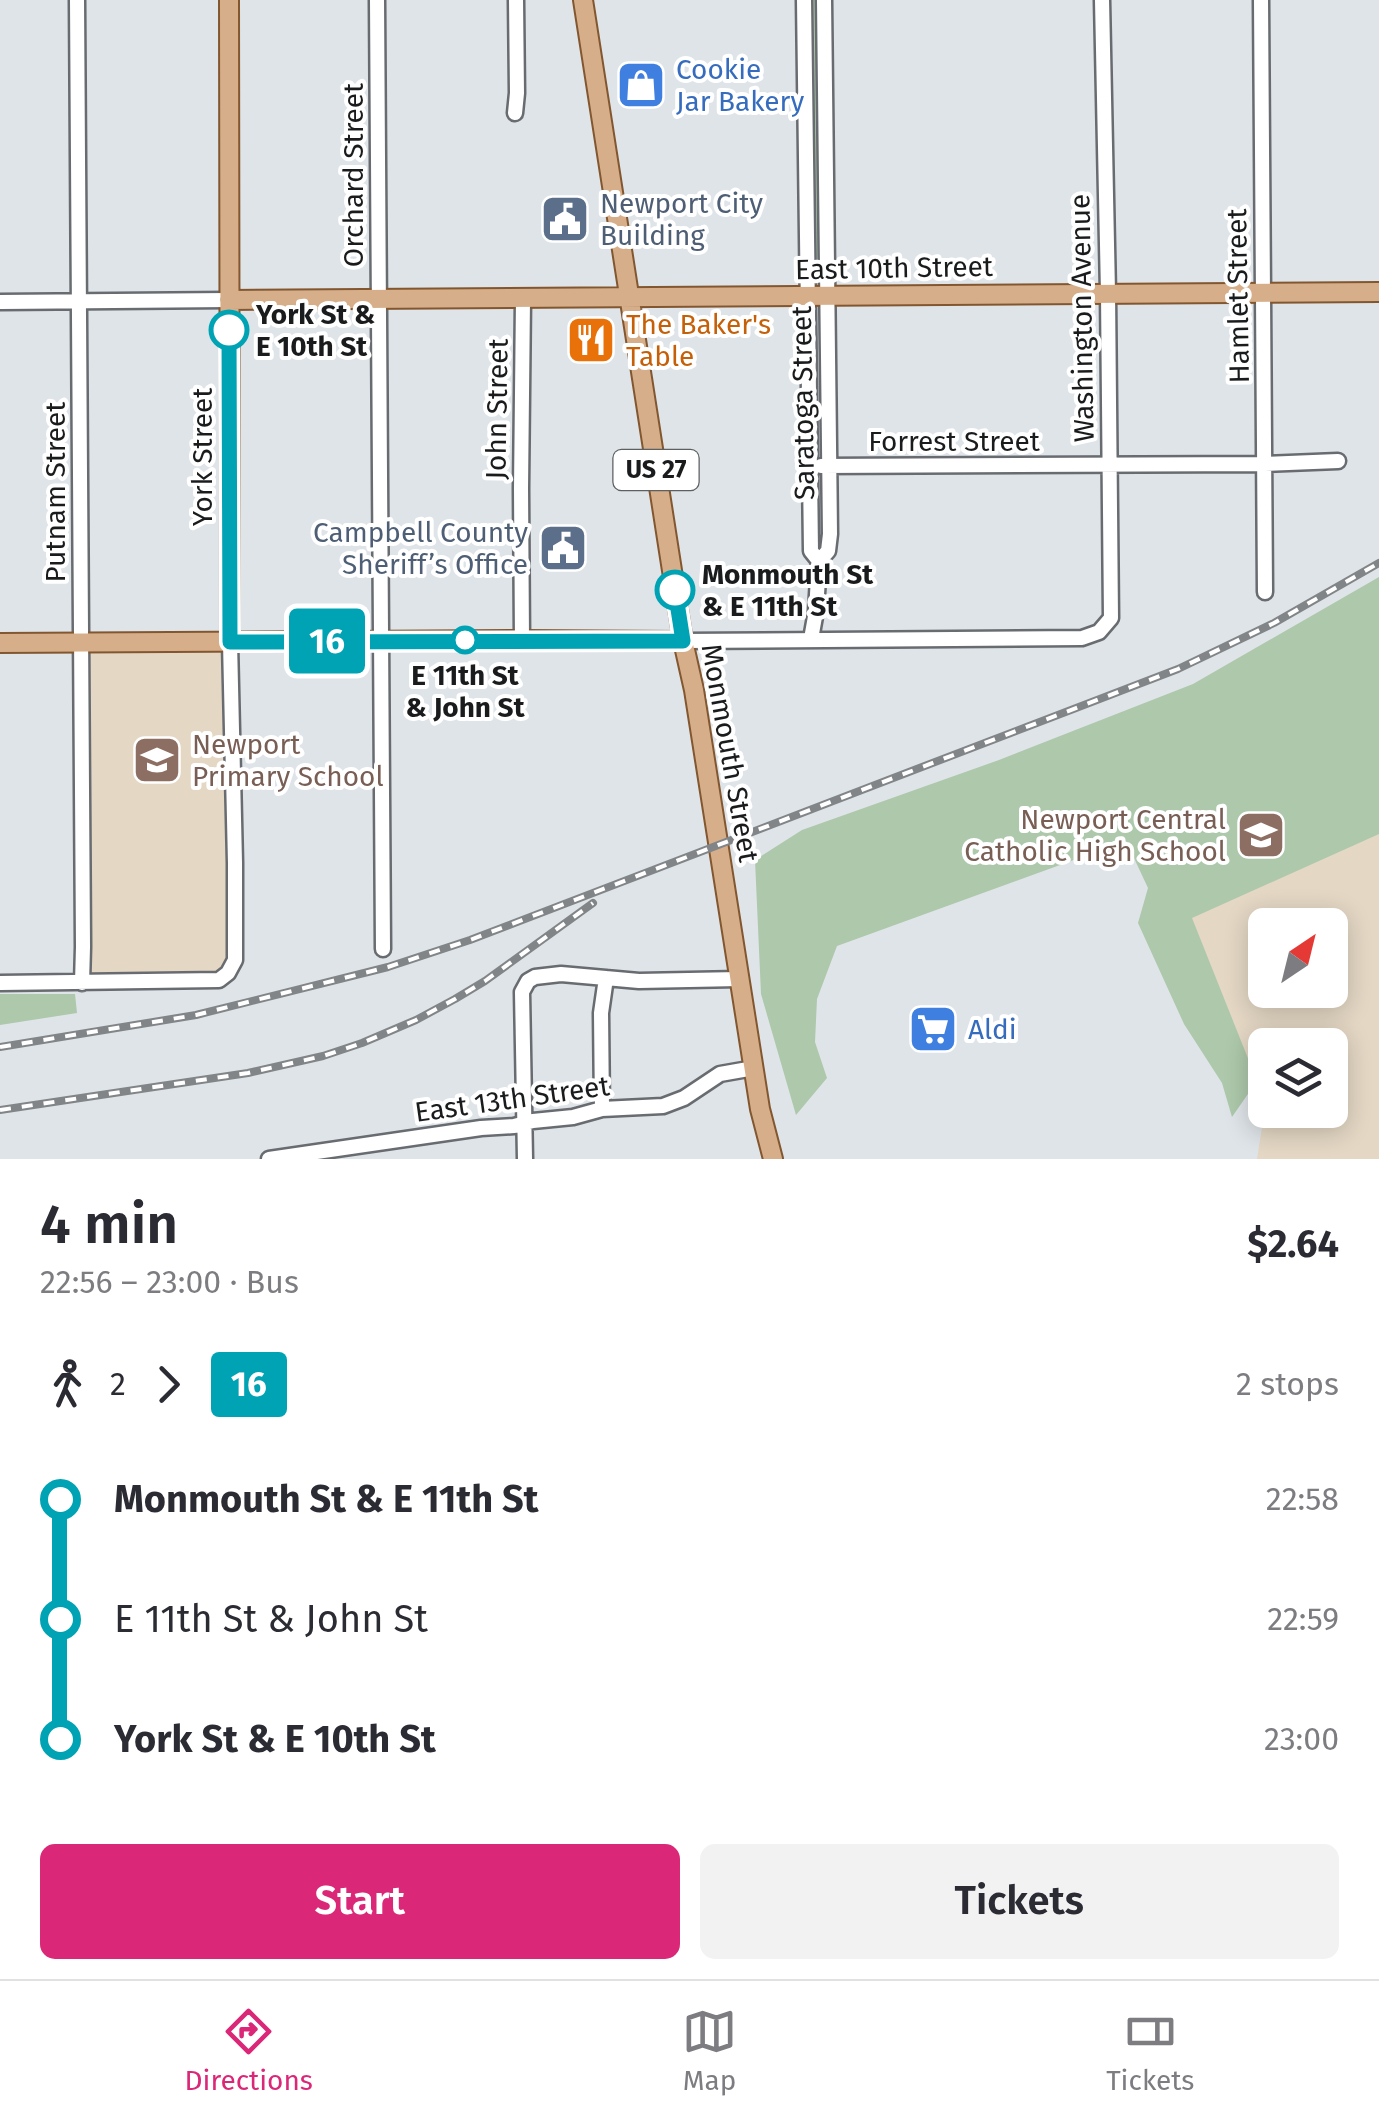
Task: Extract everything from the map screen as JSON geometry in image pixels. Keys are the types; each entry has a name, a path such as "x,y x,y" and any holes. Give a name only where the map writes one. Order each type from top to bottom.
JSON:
{"main road":[{"name":"York Street","path":"228,0 230,642"},
{"name":"Monmouth Street","path":"584,0 683,641 760,1110 773,1159"},
{"name":"East 10th Street","path":"229,300 1379,292"},
{"path":"0,644 683,641"}],"street":[{"name":"Putnam Street","path":"77,0 82,983"},
{"name":"Orchard Street","path":"377,0 384,949"},
{"path":"515,113 516,0"},
{"name":"Saratoga Street","path":"804,0 811,551 819,561"},
{"name":"Saratoga Street","path":"811,639 819,561 828,551 830,467 824,0"},
{"name":"Washington Avenue","path":"811,639 1082,638 1099,632 1110,618 1102,0"},
{"name":"Hamlet Street","path":"1261,0 1265,592"},
{"name":"John Street","path":"522,640 523,299"},
{"path":"0,302 229,300"},
{"name":"Forrest Street","path":"810,466 1338,461"},
{"path":"683,641 811,639"},
{"name":"York Street","path":"82,983 219,980 235,960 230,642"},
{"path":"525,1159 522,992 528,982 561,974 639,981 739,979"},
{"path":"602,1109 601,1013 606,978"},
{"path":"0,983 82,983"},
{"name":"East 13th Street","path":"269,1159 524,1124 602,1109 664,1106 720,1074 754,1068"}],"shaded area":[{"name":"Newport Central Catholic High School","path":"1379,597 1379,1159 1257,1159 1262,1128 1348,1128 1348,1028 1248,1028 1248,1085 1105,745"},
{"name":"Newport Primary School","path":"230,642 235,863 228,973 82,983 80,643"}],"green space":[{"path":"811,0 818,0 818,271 816,271"},
{"path":"1379,577 1379,834 1192,918 1248,1058 1248,1094 1232,1117 1222,1083 1184,1024 1138,923 1148,888 1126,841 837,946 817,999 815,1042 827,1078 796,1115 761,994 755,860 802,830 999,760 1193,684"},
{"path":"0,994 75,994 77,1013 0,1025"}],"railway":[{"path":"0,1047 196,1015 388,967 470,940 1178,669 1274,623 1379,563"},
{"path":"0,1110 248,1073 362,1043 416,1020 485,981 593,903"}],"bus line":[{"name":"16","path":"229,330 230,642 683,641 675,590"}],"place":[{"name":"Cookie Jar Bakery","path":"641,85"},
{"name":"Newport City Building","path":"565,219"},
{"name":"York St & E 10th St","path":"229,330"},
{"name":"The Baker's Table","path":"591,340"},
{"name":"Campbell County Sheriff’s Office","path":"563,548"},
{"name":"Monmouth St & E 11th St","path":"675,590"},
{"name":"E 11th St & John St","path":"465,640"},
{"name":"Newport Primary School","path":"157,760"},
{"name":"Newport Central Catholic High School","path":"1261,835"},
{"name":"Aldi","path":"933,1029"}]}
